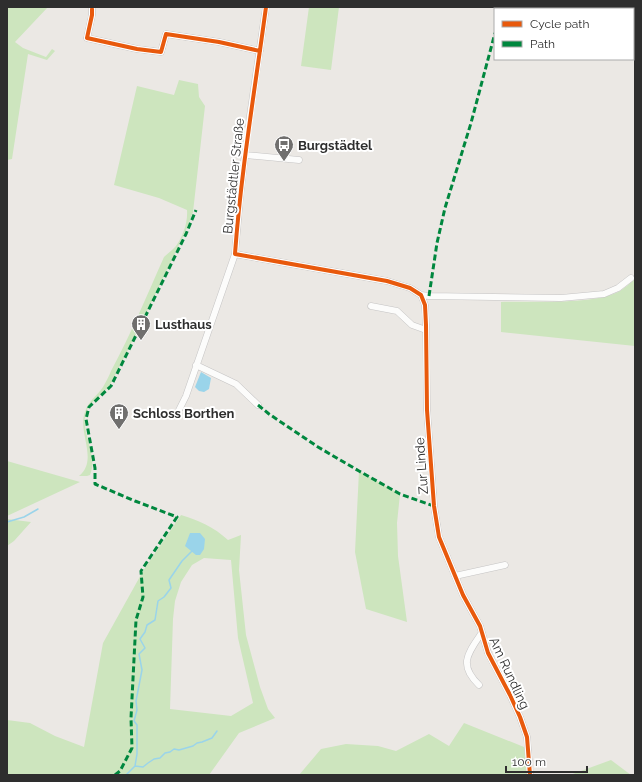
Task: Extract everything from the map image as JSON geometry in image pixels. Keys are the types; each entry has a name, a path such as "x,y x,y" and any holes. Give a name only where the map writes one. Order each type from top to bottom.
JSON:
{"street":[{"name":"Burgstädtler Straße","path":"266,7 245,155 235,254 387,281 410,288 421,295"},
{"path":"92,9 87,38 137,49 161,52 166,34 253,48 260,51"},
{"name":"Burgstädtler Straße","path":"245,155 299,160"},
{"path":"177,414 186,396 235,254"},
{"path":"421,295 561,298 604,294 618,288 631,278"},
{"name":"Zur Linde","path":"421,295 425,305 427,410 434,506 440,537 463,595 480,626"},
{"path":"371,306 397,311 412,325 426,330"},
{"path":"196,365 236,384 258,405"},
{"path":"455,576 505,565"},
{"name":"Am Rundling","path":"480,626 481,634 488,653 510,695 527,737 530,774"},
{"name":"Am Rundling","path":"479,685 472,678 466,668 468,653 481,634"}],"green space":[{"path":"7,7 48,7 15,42 23,48 46,57 52,49 55,51 47,60 28,54 12,159 7,160"},
{"path":"309,7 339,7 331,70 301,66"},
{"path":"179,80 198,84 199,97 205,106 193,212 187,228 131,345 111,383 87,410 85,425 91,450 92,467 90,475 79,476 85,469 88,454 83,420 86,408 105,383 132,329 164,257 176,246 181,238 186,224 187,210 159,198 114,185 137,86 174,95"},
{"path":"635,279 635,346 501,332 501,302 561,302 593,299 618,292"},
{"path":"7,461 80,482 7,516"},
{"path":"359,471 400,494 397,523 398,556 407,622 366,609 355,552"},
{"path":"181,515 206,524 228,540 241,535 239,570 246,635 260,687 268,709 275,718 239,733 209,775 7,775 7,720 30,723 55,736 84,747 103,643 143,571","holes":["204,558 231,560 238,638 253,703 231,716 170,709 173,619 175,601 181,582 192,565"]},
{"path":"7,519 31,522 14,541 7,546"},
{"path":"464,723 524,747 528,775 299,775 321,749 346,744 378,746 396,751 429,734 449,746"},
{"path":"611,760 631,775 570,775"}],"water":[{"path":"201,372 211,378 209,389 204,392 199,391 195,387"},
{"path":"190,533 200,533 205,539 204,549 200,555 196,555 185,546"}],"waterway":[{"path":"7,522 24,517 38,509"},
{"path":"126,775 135,766 137,754 137,725 134,721 137,710 136,701 142,670 139,654 145,648 140,639 145,632 147,625 155,620 158,601 164,597 171,588 169,580 182,561 192,551"},
{"path":"135,766 143,767 154,759 160,758 165,753 174,749 179,750 193,746 197,743 212,738 217,731"}],"marked path":[{"path":"429,296 437,243 445,208 471,123 494,37"},
{"path":"115,775 120,771 132,748 131,718 136,620 143,597 141,571 177,517 95,484 95,468 86,419 89,407 111,386 186,234 196,210"},
{"path":"258,405 318,447 359,471 400,494 434,506"}],"cycle path":[{"path":"266,7 245,161 235,254 387,281 410,288 421,295 425,305 427,410 434,506 439,537 463,595 480,626 488,653 520,717 527,737 530,775"},
{"path":"92,9 87,38 137,49 161,52 166,34 219,42 260,51"}],"place":[{"name":"Burgstädtel","path":"284,162"},
{"name":"Lusthaus","path":"141,341"},
{"name":"Schloss Borthen","path":"119,430"}]}
